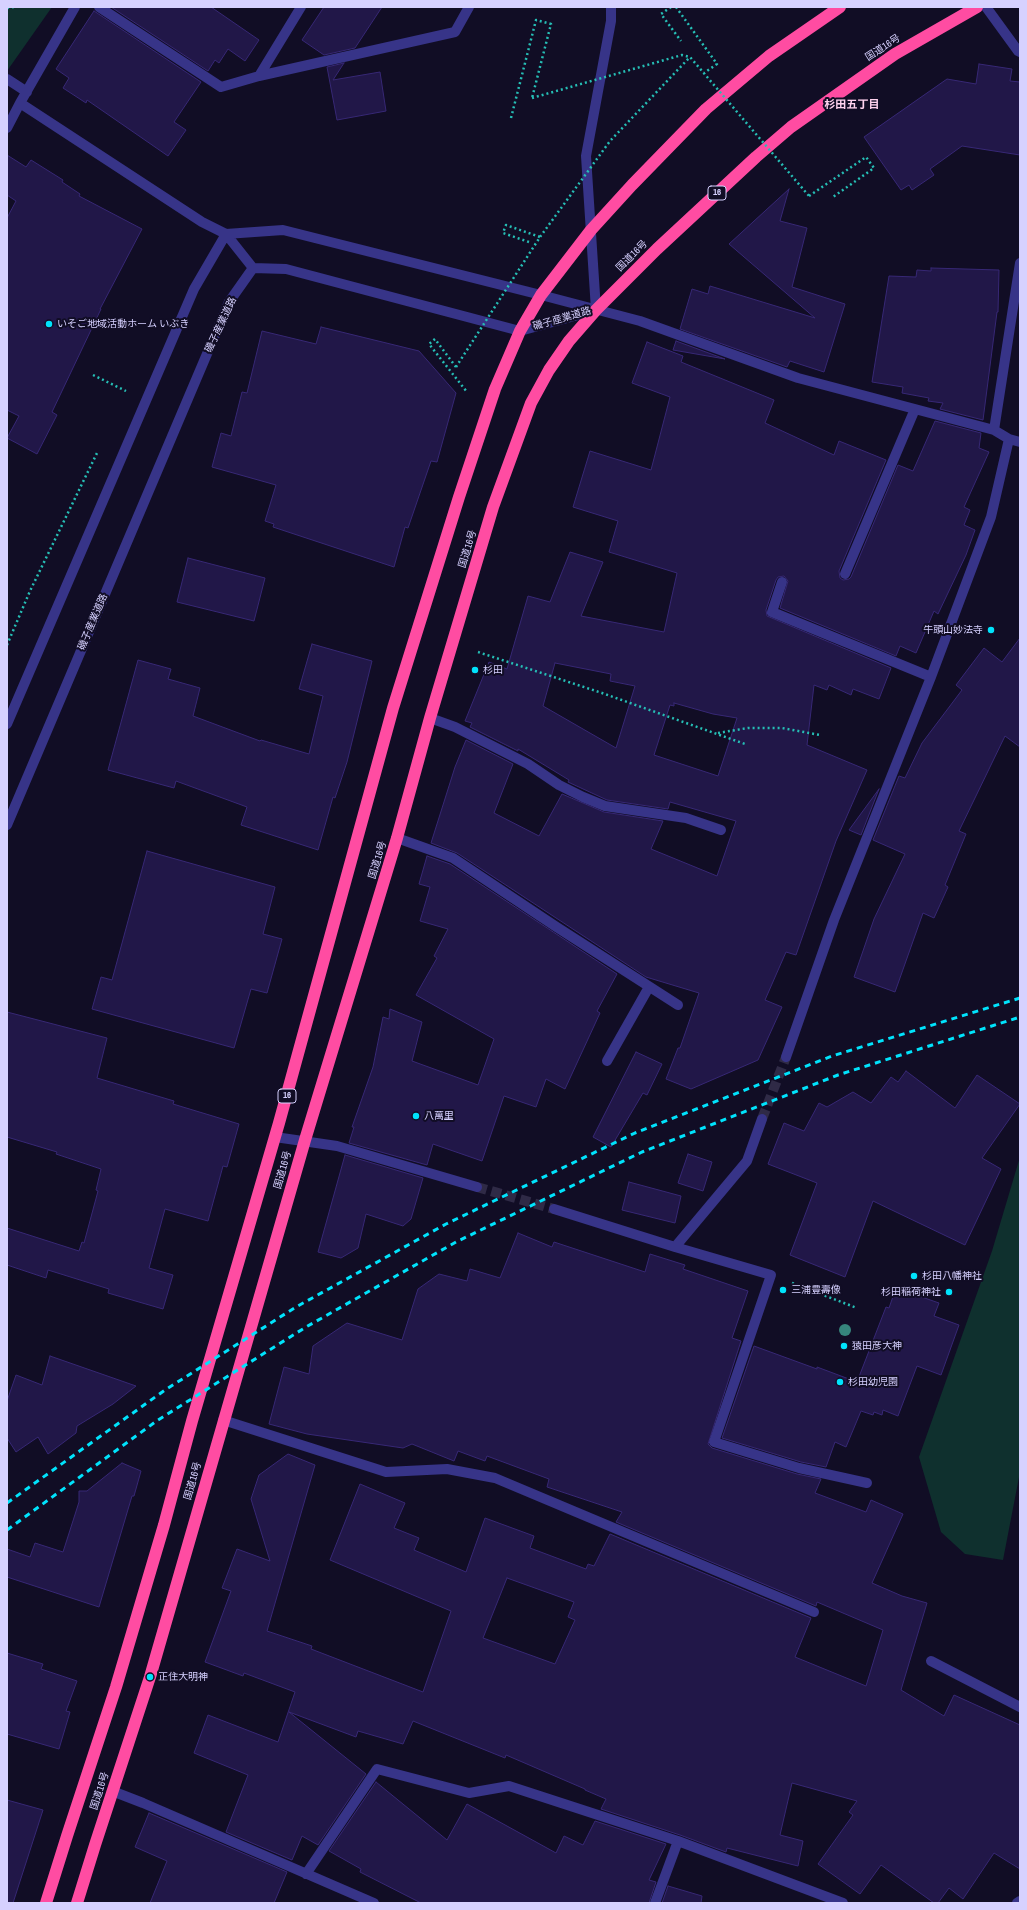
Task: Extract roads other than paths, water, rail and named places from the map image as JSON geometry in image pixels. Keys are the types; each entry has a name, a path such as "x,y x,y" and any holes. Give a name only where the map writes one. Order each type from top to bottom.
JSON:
{"highway":[{"name":"国道16号","path":"46,1903 69,1828 116,1687 275,1137 396,700 490,404 520,331 540,295 591,230 706,109 769,56 840,7"},
{"name":"国道16号","path":"77,1903 150,1676 304,1140 397,838 430,718 493,507 531,403 549,370 569,341 596,310 663,243 756,157 791,127 895,54 977,7"}],"street":[{"path":"7,128 75,7"},
{"path":"99,7 221,87 259,76 455,32 469,7"},
{"path":"259,76 301,7"},
{"path":"611,7 610,21 586,156 596,310 640,321 798,378 994,430 1009,439 1020,442"},
{"path":"986,7 1020,52"},
{"path":"7,79 27,92"},
{"path":"20,103 202,222 226,234 253,268"},
{"name":"磯子産業道路","path":"226,234 283,230 596,310"},
{"path":"7,724 194,289 226,234"},
{"path":"994,430 1020,263"},
{"name":"磯子産業道路","path":"7,825 229,302 253,268 286,269 520,331 596,310"},
{"path":"845,574 915,409"},
{"path":"786,1057 834,920 931,677 991,517 1009,439"},
{"path":"782,582 772,612 931,677"},
{"path":"430,718 455,727 528,764 559,785 583,798 605,806 686,818 721,830"},
{"path":"397,838 453,858 678,1005"},
{"path":"607,1060 649,987"},
{"path":"675,1247 747,1162 762,1119"},
{"path":"275,1137 337,1146 477,1187"},
{"path":"554,1209 771,1275 714,1442 800,1468 867,1483"},
{"path":"223,1420 386,1472 446,1469 495,1478 814,1612"},
{"path":"931,1661 1020,1707"},
{"path":"306,1874 377,1769 469,1793 510,1786 678,1841 843,1903"},
{"path":"112,1791 374,1903"},
{"path":"655,1903 678,1841"}],"tunnel":[{"path":"762,1119 786,1057"},
{"path":"477,1187 554,1209"}],"railway":[{"path":"7,1503 165,1390 296,1307 446,1224 635,1133 832,1056 1020,998"},
{"path":"7,1530 158,1420 306,1327 456,1242 642,1152 838,1075 1020,1017"}],"place":[{"name":"いそご地域活動ホーム いぶき","path":"49,324"},
{"name":"牛頭山妙法寺","path":"991,630"},
{"name":"杉田","path":"475,670"},
{"name":"八萬里","path":"416,1116"},
{"name":"杉田八幡神社","path":"914,1276"},
{"name":"三浦豊壽像","path":"783,1290"},
{"name":"杉田稲荷神社","path":"949,1292"},
{"name":"猿田彦大神","path":"844,1346"},
{"name":"杉田幼児園","path":"840,1382"},
{"name":"正住大明神","path":"150,1677"}],"district":[{"name":"杉田五丁目","path":"852,105"}]}
